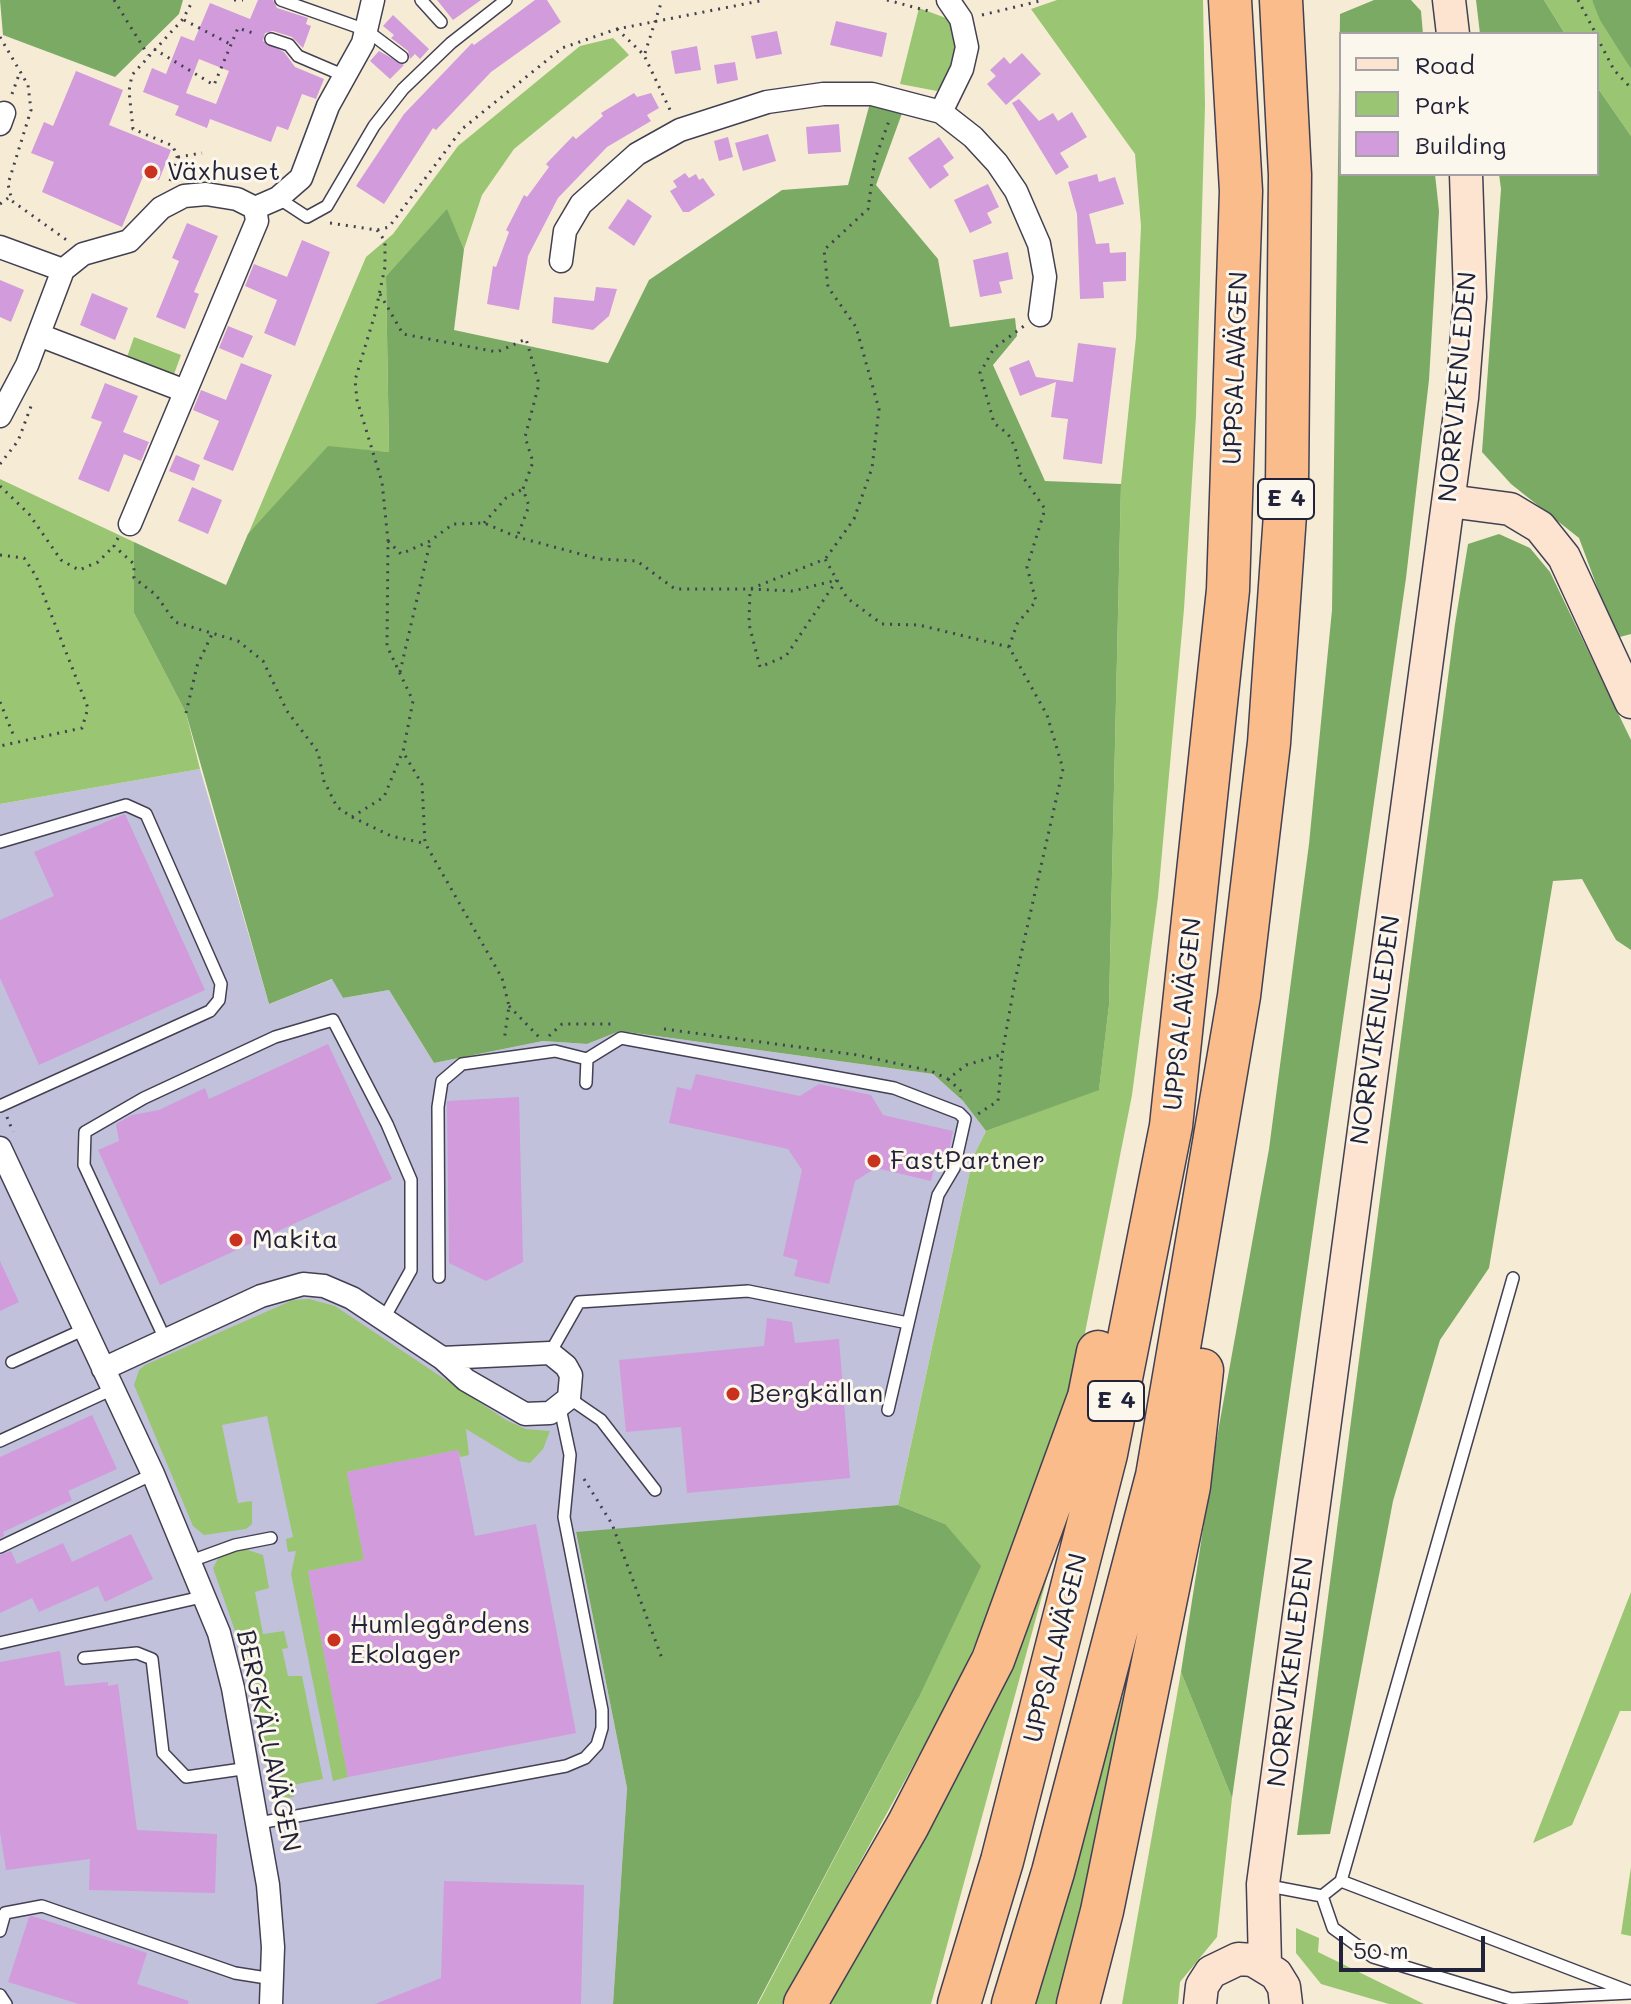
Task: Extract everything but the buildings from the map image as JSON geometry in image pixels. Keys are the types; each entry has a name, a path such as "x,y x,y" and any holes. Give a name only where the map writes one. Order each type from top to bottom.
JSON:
{"highway":[{"name":"UPPSALAVÄGEN","path":"959,2004 1002,1861 1106,1454 1171,1126 1228,590 1241,191 1230,0"},
{"name":"UPPSALAVÄGEN","path":"1013,2004 1053,1872 1157,1476 1239,996 1269,743 1287,486 1290,175 1281,0"},
{"path":"805,2004 908,1825 993,1660 1089,1397 1208,785"},
{"path":"1078,2004 1102,1911 1189,1486 1239,996"}],"main road":[{"path":"1449,0 1453,32"},
{"name":"NORRVIKENLEDEN","path":"1200,2004 1202,1986 1211,1972 1238,1948 1263,1884 1449,501 1470,297 1466,176"},
{"path":"1449,501 1510,509 1540,527 1564,557 1631,702"},
{"name":"NORRVIKENLEDEN","path":"1263,1884 1284,1990"},
{"path":"1224,1963 1238,1959 1284,1990"}],"street":[{"path":"255,208 278,198 301,178 328,106 366,30 373,0"},
{"path":"941,112 966,58 966,35 955,9"},
{"path":"561,261 565,231 581,204 637,154 680,130 738,109 794,97 847,94 897,98 941,112 973,137 997,163 1030,217 1045,277 1040,315"},
{"path":"0,416 39,335 63,270 83,254 129,241 161,208 184,196 206,194 237,199 255,208"},
{"path":"130,524 257,221 255,208"},
{"path":"0,247 63,270"},
{"path":"39,335 185,391"},
{"name":"BERGKÄLLAVÄGEN","path":"0,1148 153,1474 206,1596 230,1674 259,1823 272,1917 271,2004"},
{"path":"108,1379 165,1339 261,1296 303,1284 324,1286 352,1298 442,1358 466,1380 525,1414 538,1416 565,1403 571,1375 566,1366 550,1353 442,1358"}],"lane":[{"path":"281,0 366,30 402,57"},
{"path":"421,0 441,22"},
{"path":"278,198 307,217 333,201 374,126 403,89 451,43 506,0"},
{"path":"271,39 289,45 298,56 345,76"},
{"path":"0,842 126,805 146,814 221,984 219,1000 210,1011 0,1106"},
{"path":"165,1339 84,1165 85,1132 144,1098 275,1037 333,1020 387,1124 411,1180 411,1270 383,1320"},
{"path":"439,1277 438,1107 442,1081 462,1064 555,1051 587,1059 621,1038 894,1088 959,1113 965,1119 954,1168 938,1195 888,1410"},
{"path":"586,1083 587,1059"},
{"path":"1263,1884 1322,1896 1341,1881 1513,1278"},
{"path":"550,1353 579,1302 748,1291 908,1323"},
{"path":"12,1362 85,1329"},
{"path":"0,1441 108,1379"},
{"path":"259,1823 566,1766 585,1758 597,1745 602,1728 602,1710 564,1517 570,1455 565,1403"},
{"path":"565,1403 601,1420 655,1490"},
{"path":"0,1547 153,1474"},
{"path":"191,1561 235,1545 271,1538"},
{"path":"0,1643 206,1596"},
{"path":"84,1658 137,1653 152,1659 163,1753 186,1777 249,1768"},
{"path":"1341,1881 1631,1992"},
{"path":"1322,1896 1333,1928 1373,1957 1511,1999 1631,1992"},
{"path":"0,1931 5,1913 42,1906 235,1973 273,1979"},
{"path":"0,1995 6,2004"}],"path":[{"path":"114,0 148,55"},
{"path":"161,208 177,157 173,146 133,129 129,91 132,75 183,19 193,0"},
{"path":"234,0 243,0"},
{"path":"644,55 662,0"},
{"path":"307,217 377,230 394,223 462,129 562,48 617,29 765,0"},
{"path":"887,0 955,9 1044,0"},
{"path":"1578,0 1594,32"},
{"path":"183,19 230,44"},
{"path":"154,49 214,85 238,28 271,39"},
{"path":"617,29 644,55 680,130"},
{"path":"0,37 28,85 31,110 8,184 12,201 45,222 83,254"},
{"path":"1599,41 1614,70 1631,88"},
{"path":"2,118 20,72"},
{"path":"750,589 825,559 854,519 872,468 879,409 856,327 828,287 824,250 868,209 875,159 897,98"},
{"path":"177,157 202,153"},
{"path":"0,204 11,196"},
{"path":"352,817 384,797 403,752 413,701 387,646 388,541 382,482 357,400 355,380 379,293 385,241 377,230"},
{"path":"379,293 403,334 497,352 526,339 539,384 525,437 533,462 523,489 529,506 517,537"},
{"path":"1009,647 1017,624 1036,601 1027,567 1045,509 1021,474 1015,447 1008,434 994,423 980,373 994,348 1040,315"},
{"path":"0,486 29,514 61,560 79,570 98,562 130,524"},
{"path":"484,523 506,498 523,489"},
{"path":"388,541 401,554 430,541 453,524 484,523 517,537 599,559 637,561 675,589 793,591 837,580"},
{"path":"400,672 430,541"},
{"path":"114,546 134,564 134,578 156,595 175,622 238,641 263,661 287,711 318,752 324,781 337,807 391,836 425,843"},
{"path":"0,555 24,558 36,576 88,708 82,728 0,746"},
{"path":"825,559 847,598 882,624 919,625 1009,647 1047,715 1063,769 1002,1055 998,1101 987,1111 965,1119"},
{"path":"750,589 749,624 760,667 786,656 837,580"},
{"path":"186,713 197,666 213,632"},
{"path":"0,702 16,741"},
{"path":"403,752 422,784 425,843 502,978 509,1006 504,1057"},
{"path":"509,1006 543,1041 562,1024 622,1025"},
{"path":"650,1027 858,1055 931,1071 948,1079 966,1065 1002,1055"},
{"path":"570,1455 612,1524 663,1661"}],"shaded area":[{"path":"200,769 269,1004 333,979 343,998 389,990 434,1063 543,1041 587,1044 620,1031 933,1074 963,1101 986,1131 973,1157 898,1505 576,1533 627,1788 613,2004 0,2004 0,804"}],"green space":[{"path":"0,0 183,0 179,14 115,77 3,35"},
{"path":"1057,0 1203,0 1205,106 1196,416 1184,609 1158,897 1132,1095 1081,1353 1011,1560 959,1682 782,2004 758,2004 918,1699 945,1524 898,1505 973,1157 986,1131 1099,1089 1109,1005 1121,484 1136,337 1141,226 1135,154 1031,9"},
{"path":"1374,0 1411,0 1421,11 1423,32 1340,32 1340,14"},
{"path":"1476,0 1544,0 1564,32 1480,32"},
{"path":"1544,0 1592,0 1631,69 1631,136 1599,90 1599,32 1564,32"},
{"path":"1592,0 1631,0 1631,69 1600,20"},
{"path":"919,8 954,21 960,45 947,81 937,91 900,84"},
{"path":"613,38 629,55 514,149 482,195 464,249 447,210 386,276 389,452 328,447 247,537 366,257 393,234 458,146 580,46"},
{"path":"1339,88 1339,176 1435,176 1439,211 1429,380 1406,578 1232,1798 1181,1672 1219,1426 1269,1149 1309,844 1332,610"},
{"path":"1599,90 1631,136 1631,634 1616,638 1579,538 1511,484 1482,452 1501,189 1499,176 1599,176"},
{"path":"871,99 905,105 876,185 938,259 950,327 1015,318 1017,336 993,365 1045,481 1121,484 1109,1005 1099,1090 986,1131 963,1101 933,1074 620,1031 587,1044 543,1041 434,1063 389,990 343,998 332,979 269,1004 186,713 134,613 134,542 226,585 248,534 328,446 389,452 386,276 447,209 464,249 454,330 608,363 649,280 782,190 848,185"},
{"path":"134,337 181,355 173,377 126,360"},
{"path":"0,479 134,542 134,613 186,713 200,769 0,804"},
{"path":"1499,534 1530,548 1550,572 1631,740 1631,950 1616,940 1582,879 1553,881 1489,1268 1440,1340 1393,1501 1330,1834 1297,1835 1455,624 1468,544"},
{"path":"309,1299 335,1306 506,1420 526,1429 550,1431 543,1449 530,1463 519,1461 466,1429 469,1455 460,1457 458,1450 347,1472 364,1560 308,1571 348,1777 333,1781 291,1574 296,1551 288,1552 286,1539 293,1537 267,1416 222,1425 238,1503 252,1501 252,1524 246,1529 204,1535 193,1526 134,1385 139,1370 145,1365 293,1300"},
{"path":"898,1505 945,1524 981,1566 918,1699 757,2004 613,2004 627,1788 576,1532"},
{"path":"1061,1526 931,2004 825,2004"},
{"path":"239,1547 263,1555 269,1588 255,1592 263,1634 284,1631 288,1648 282,1649 288,1676 302,1676 323,1779 293,1785 294,1797 285,1798 270,1790 248,1668 213,1568 221,1553"},
{"path":"1163,1553 1065,2004 1036,2004"},
{"path":"1631,1592 1631,1711 1620,1711 1572,1825 1533,1843"},
{"path":"1181,1672 1232,1798 1217,1937 1180,1982 1178,2004 1122,2004"},
{"path":"1631,1867 1631,1936 1621,1934"},
{"path":"1296,1928 1319,1938 1318,1952 1424,2004 1389,2004 1321,1984 1296,1953"}],"place":[{"name":"Växhuset","path":"151,172"},
{"name":"FastPartner","path":"874,1161"},
{"name":"Makita","path":"236,1240"},
{"name":"Bergkällan","path":"733,1394"},
{"name":"Humlegårdens Ekolager","path":"334,1640"}]}
